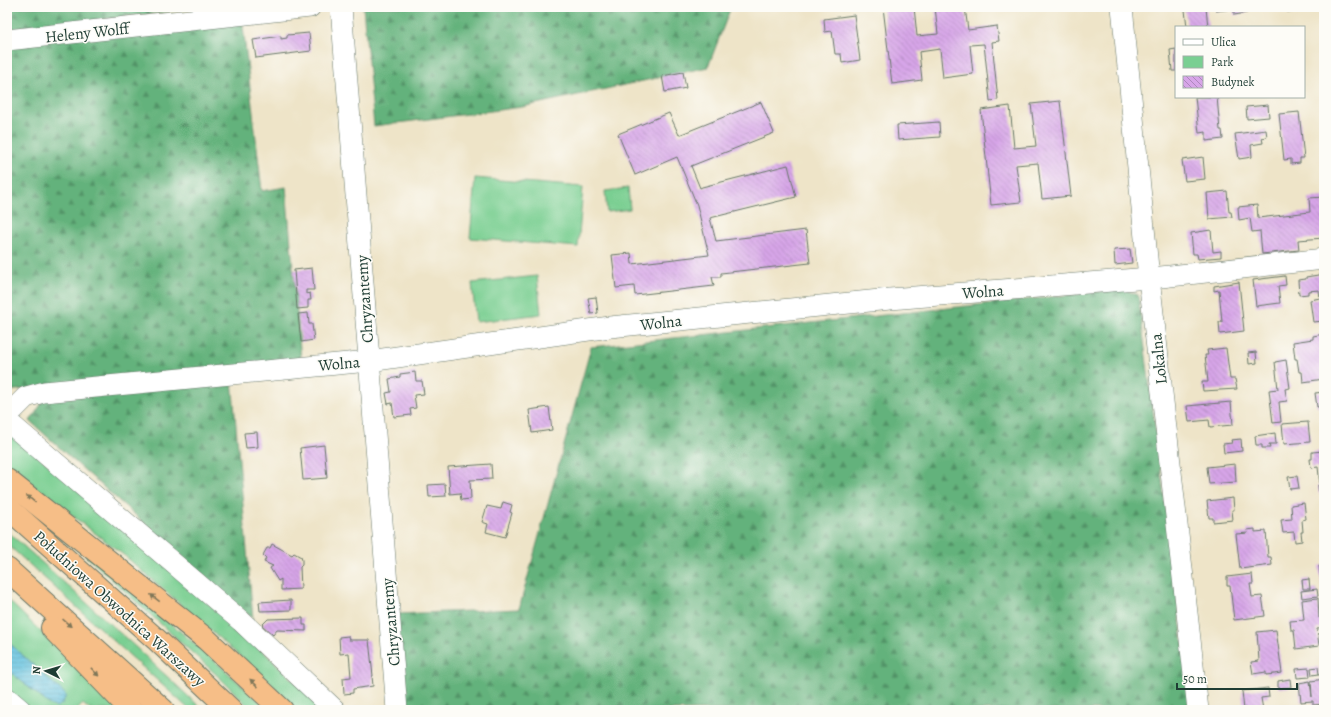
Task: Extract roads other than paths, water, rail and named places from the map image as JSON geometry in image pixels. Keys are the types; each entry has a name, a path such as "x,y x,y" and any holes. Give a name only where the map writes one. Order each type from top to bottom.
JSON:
{"highway":[{"path":"7,480 206,639 282,710"},
{"name":"Południowa Obwodnica Warszawy","path":"7,508 151,635 231,710"},
{"path":"7,569 163,710"},
{"path":"7,587 63,639 131,710"}],"street":[{"name":"Heleny Wolff","path":"7,40 310,7"},
{"name":"Chryzantemy","path":"341,7 397,710"},
{"name":"Lokalna","path":"1122,7 1149,278 1198,710"},
{"name":"Wolna","path":"7,416 26,397 44,392 369,361 610,327 890,299 1149,278 1324,258"},
{"path":"7,421 241,621 335,710"},
{"path":"7,698 21,710"}],"water":[{"path":"7,641 64,693 66,696 62,704 56,707 50,705 7,669"}]}
